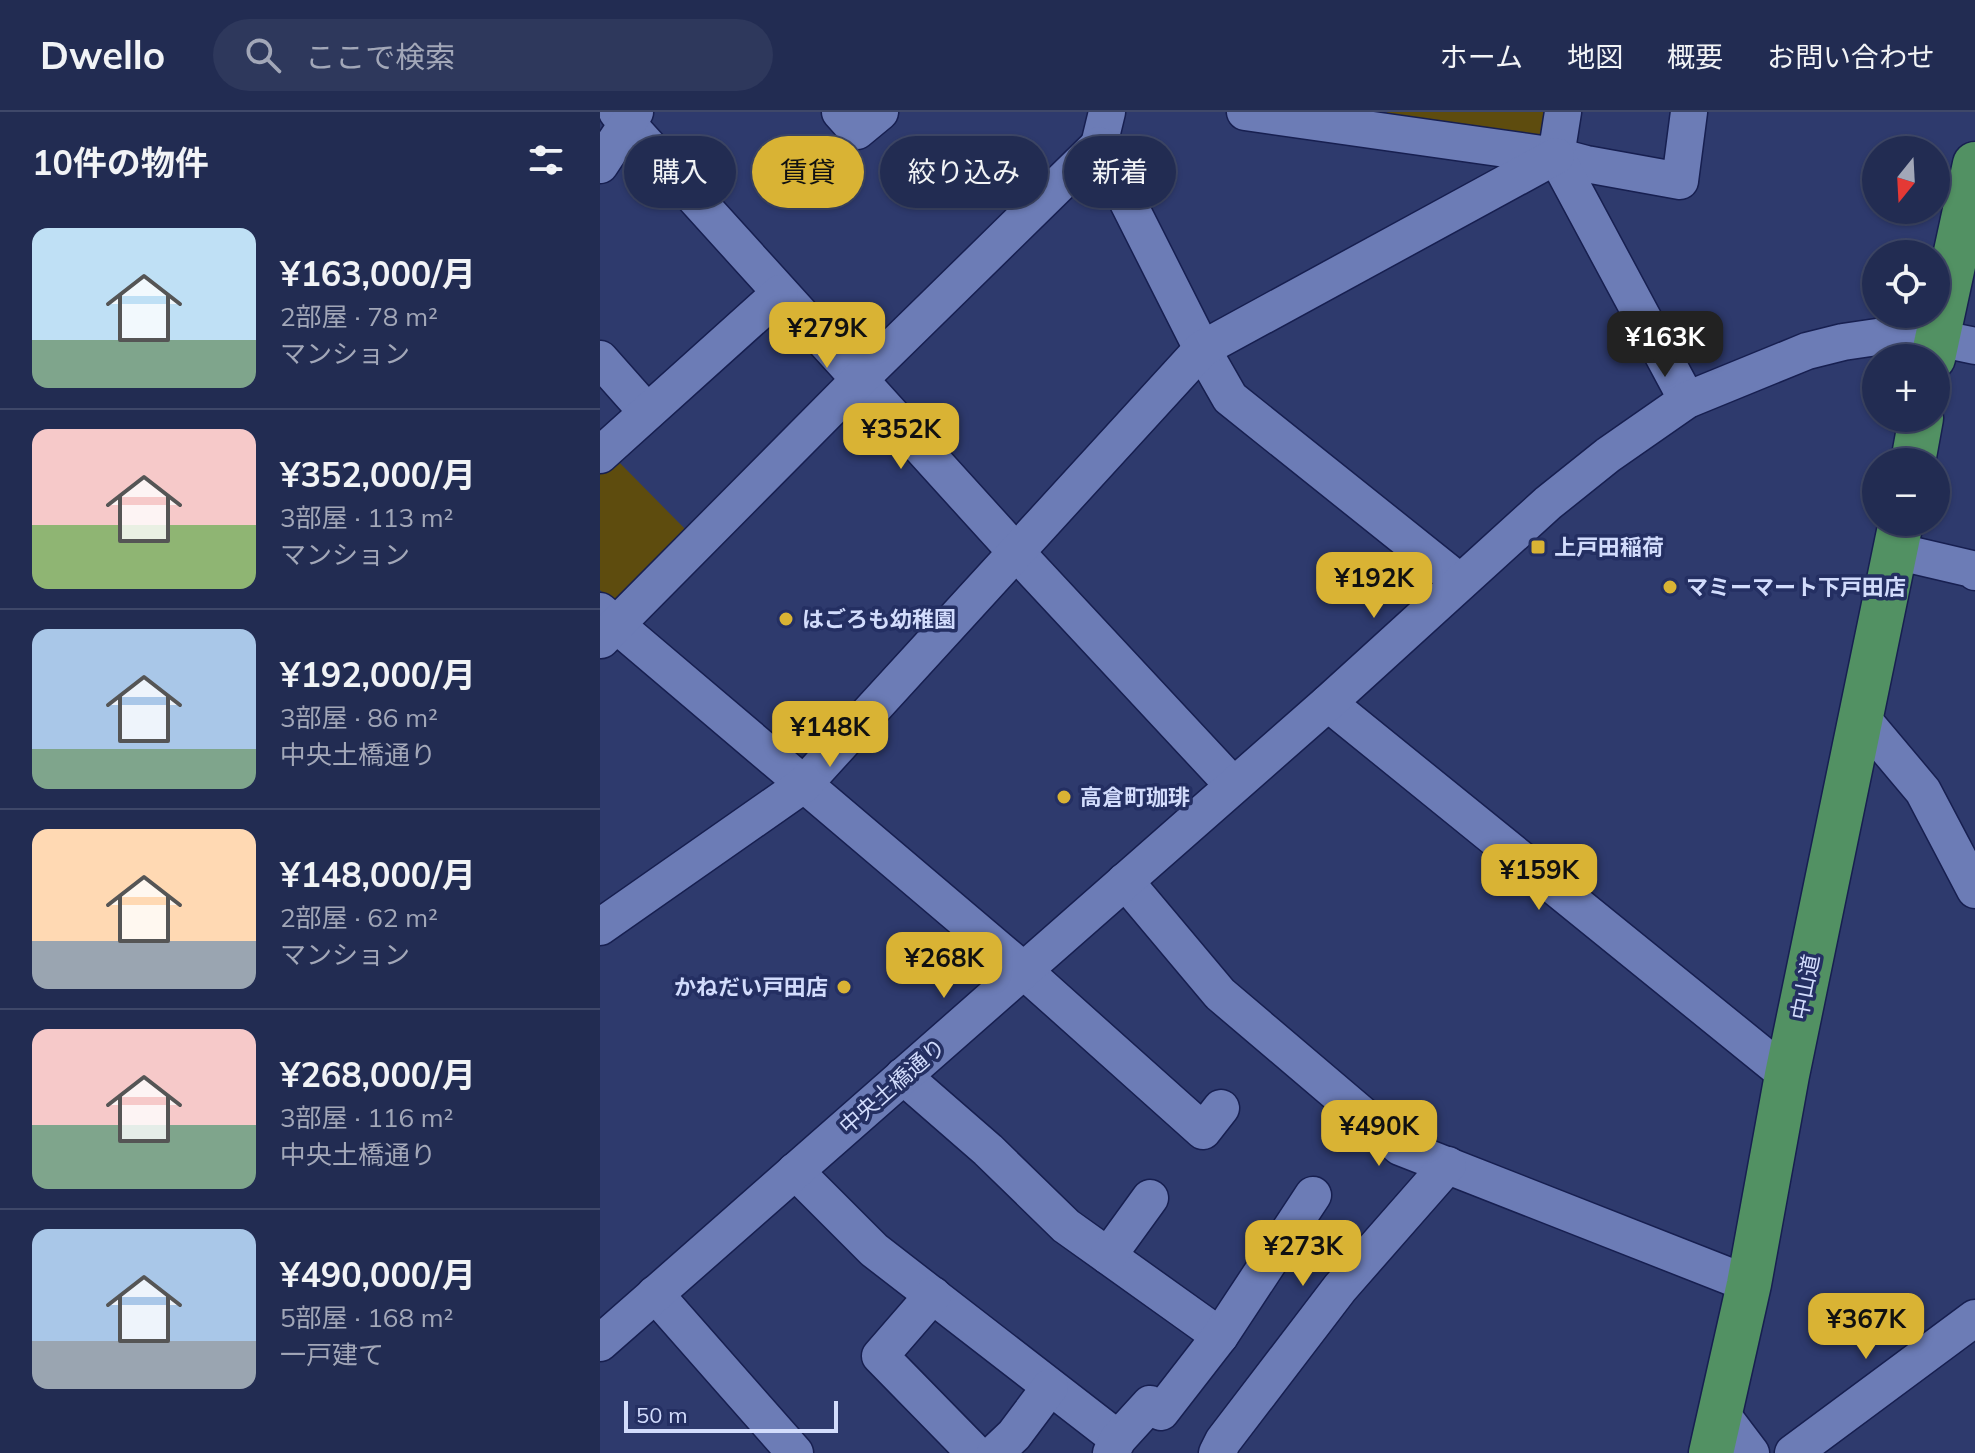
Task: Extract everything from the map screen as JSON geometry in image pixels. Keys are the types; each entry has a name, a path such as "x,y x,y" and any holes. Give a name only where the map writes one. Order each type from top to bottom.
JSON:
{"highway":[{"path":"1948,344 1975,164"},
{"name":"中山道","path":"1716,1432 1749,1284 1787,1075 1898,536"}],"street":[{"path":"840,112 857,131 880,112"},
{"path":"1245,112 1556,156 1680,181 1689,112"},
{"path":"1563,112 1556,156 1687,400"},
{"path":"600,165 626,116 780,293 1233,785"},
{"path":"1221,1108 1203,1131 1023,970 803,785 605,626 859,380 1103,128 1202,349 1230,398 1460,582"},
{"path":"600,927 803,785 1202,349 1556,156"},
{"path":"600,455 780,293"},
{"name":"中央土橋通り","path":"600,1343 1328,703 1548,503 1608,455 1687,400 1807,351 1843,342 1907,335 1938,344"},
{"path":"600,359 647,412"},
{"path":"1898,536 1974,569"},
{"path":"1328,703 1787,1075"},
{"path":"1860,716 1923,791 1975,890"},
{"path":"1125,881 1220,994 1400,1147 1749,1284"},
{"path":"903,1076 988,1150 1066,1226 1220,1336"},
{"path":"1217,1453 1340,1288 1448,1165"},
{"path":"795,1171 874,1250 1050,1387 1114,1446 1150,1404 1161,1412 1220,1336 1313,1195"},
{"path":"1108,1256 1150,1198"},
{"path":"655,1294 795,1453"},
{"path":"933,1295 880,1356 975,1453"},
{"path":"1793,1453 1975,1318"},
{"path":"995,1453 1014,1435 1050,1387"},
{"path":"1716,1432 1751,1453"}],"shaded area":[{"path":"1387,112 1552,112 1547,146 1386,121"},
{"path":"614,457 688,532 615,605 600,590 600,470"}],"place":[{"name":"上戸田稲荷","path":"1538,547"},
{"name":"マミーマート下戸田店","path":"1670,587"},
{"name":"はごろも幼稚園","path":"786,619"},
{"name":"高倉町珈琲","path":"1064,797"},
{"name":"かねだい戸田店","path":"844,987"}]}
